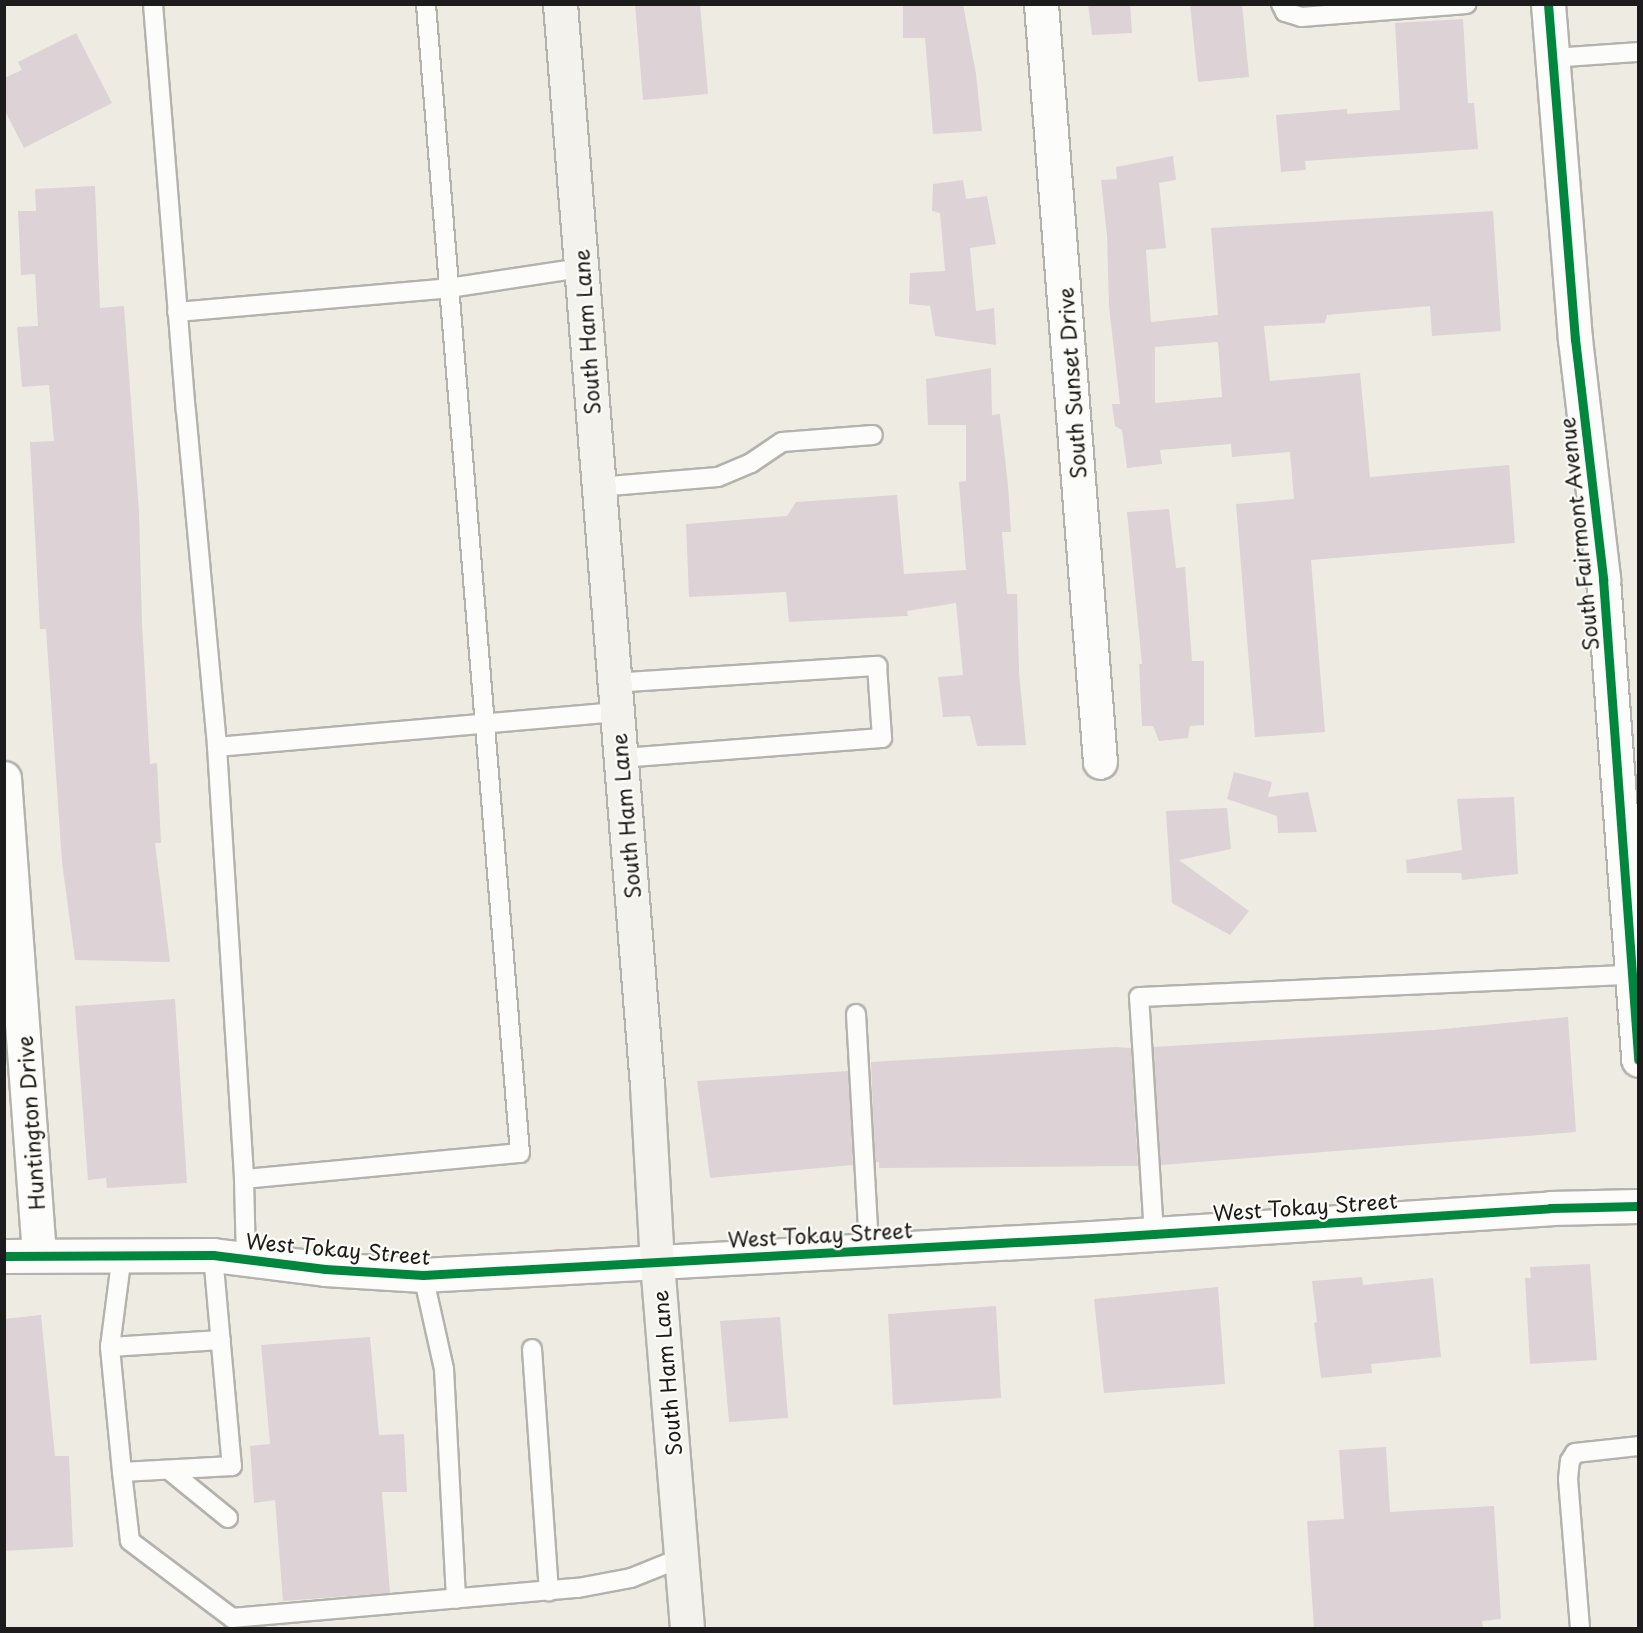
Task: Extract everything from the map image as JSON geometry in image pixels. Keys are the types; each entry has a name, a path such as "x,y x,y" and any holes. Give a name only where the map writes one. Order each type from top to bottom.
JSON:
{"main road":[{"name":"South Ham Lane","path":"560,4 647,1085 657,1263 687,1629"}],"street":[{"name":"South Sunset Drive","path":"1041,4 1100,762"},
{"name":"South Fairmont Avenue","path":"1548,4 1575,339 1604,579 1634,941 1632,975 1638,1060"},
{"name":"Huntington Drive","path":"4,778 39,1254"},
{"name":"West Tokay Street","path":"4,1256 39,1254 213,1255 325,1269 423,1275 657,1263 692,1258 1154,1234 1550,1208 1638,1206"}],"lane":[{"path":"153,4 177,312 217,747 244,1179 246,1259"},
{"path":"244,1179 520,1153 483,725 426,4"},
{"path":"1281,4 1285,12 1301,17 1466,4"},
{"path":"1552,58 1638,52"},
{"path":"177,312 449,288 581,268"},
{"path":"598,488 718,477 751,463 782,442 873,435"},
{"path":"217,747 483,725 615,697 877,666 882,738 620,758"},
{"path":"1154,1234 1139,997 1632,975"},
{"path":"856,1014 869,1249"},
{"path":"122,1254 110,1347 130,1541 232,1618 578,1588 631,1578 681,1558"},
{"path":"122,1472 232,1466 213,1255"},
{"path":"423,1275 444,1369 456,1599"},
{"path":"110,1347 221,1340"},
{"path":"532,1349 549,1591"},
{"path":"1580,1629 1568,1479 1570,1461 1575,1453 1638,1446"},
{"path":"169,1470 228,1518"}],"building":[{"path":"635,4 700,4 708,94 643,100"},
{"path":"903,4 963,4 976,74 982,131 933,134 925,38 903,38"},
{"path":"1088,4 1130,4 1132,33 1092,35"},
{"path":"1190,4 1242,4 1249,77 1198,82"},
{"path":"1463,19 1468,103 1474,103 1478,149 1305,161 1306,170 1281,172 1276,115 1347,109 1347,114 1400,110 1395,23"},
{"path":"76,33 112,103 24,148 4,109 4,78 22,70 18,62"},
{"path":"1173,156 1176,180 1159,183 1166,248 1146,250 1151,322 1218,315 1211,228 1493,211 1501,331 1432,336 1430,306 1327,315 1325,323 1264,326 1270,381 1360,373 1370,477 1509,465 1515,543 1311,560 1325,732 1255,737 1236,504 1294,499 1290,452 1232,457 1231,444 1160,450 1162,464 1127,468 1122,430 1115,426 1112,404 1120,404 1109,306 1107,236 1101,180 1117,179 1116,167","holes":["1218,342 1222,397 1155,403 1155,347"]},
{"path":"963,180 966,199 987,196 996,244 970,248 976,311 994,308 996,345 935,336 930,306 909,304 910,273 945,271 940,213 932,211 933,184"},
{"path":"95,186 100,308 124,306 139,511 142,623 150,764 157,763 161,843 155,843 170,962 75,960 62,862 46,629 40,629 30,442 54,441 49,385 22,387 17,327 38,326 35,274 21,275 18,211 36,211 35,189"},
{"path":"991,368 992,415 1000,414 1008,485 1011,532 1002,532 1007,594 1017,594 1019,672 1026,745 977,746 970,716 943,717 938,677 963,675 956,603 907,611 908,616 789,622 786,592 689,597 686,524 787,516 796,502 897,495 904,574 966,570 959,482 966,481 966,425 928,425 926,379"},
{"path":"1169,509 1176,568 1185,567 1192,661 1204,661 1204,725 1190,726 1188,738 1159,741 1153,726 1142,726 1139,664 1142,664 1127,512"},
{"path":"1234,772 1272,782 1268,797 1308,792 1317,832 1278,833 1277,816 1227,799"},
{"path":"1514,797 1518,874 1462,880 1461,873 1407,873 1406,860 1462,850 1457,799"},
{"path":"1227,808 1231,849 1179,860 1249,911 1230,935 1172,903 1166,811"},
{"path":"175,999 187,1183 107,1188 106,1178 88,1180 75,1006"},
{"path":"1568,1017 1576,1132 1161,1165 1153,1047 1433,1030"},
{"path":"1116,1047 1131,1048 1138,1166 879,1168 879,1162 875,1162 871,1062"},
{"path":"848,1071 853,1165 710,1178 697,1081"},
{"path":"1590,1264 1597,1360 1530,1364 1525,1278 1531,1278 1530,1267"},
{"path":"1362,1277 1363,1285 1433,1278 1441,1357 1371,1364 1372,1373 1321,1378 1314,1323 1317,1322 1312,1281"},
{"path":"1218,1287 1225,1384 1104,1393 1094,1299"},
{"path":"996,1306 1001,1398 893,1405 888,1314"},
{"path":"41,1315 55,1456 69,1456 73,1547 4,1551 4,1319"},
{"path":"780,1317 788,1418 729,1422 720,1321"},
{"path":"370,1337 379,1435 404,1434 407,1492 382,1492 390,1593 283,1601 275,1500 254,1503 250,1446 270,1444 261,1345"},
{"path":"1386,1447 1390,1512 1494,1506 1501,1619 1482,1621 1483,1629 1314,1629 1307,1521 1344,1519 1339,1450"}],"cycle path":[{"path":"1548,4 1575,339 1603,579 1638,1060"},
{"path":"4,1256 213,1255 325,1269 423,1275 1092,1238 1550,1208 1638,1206"}]}
